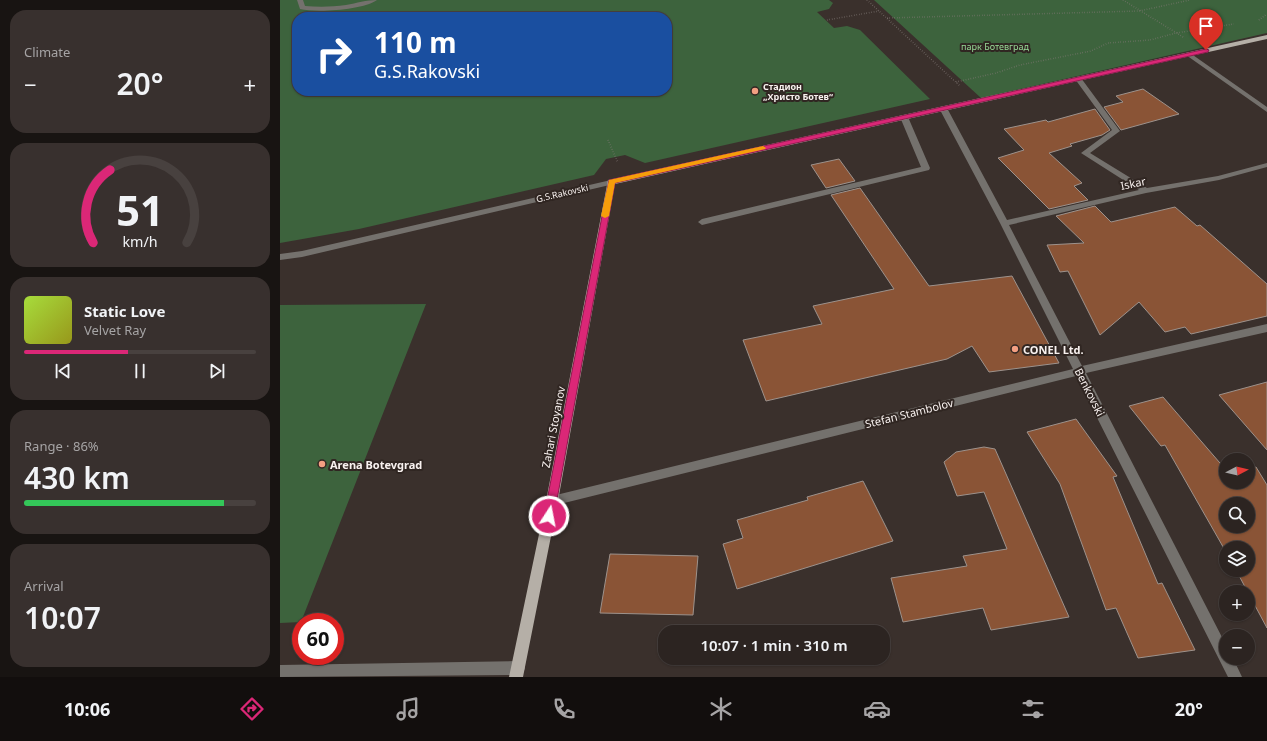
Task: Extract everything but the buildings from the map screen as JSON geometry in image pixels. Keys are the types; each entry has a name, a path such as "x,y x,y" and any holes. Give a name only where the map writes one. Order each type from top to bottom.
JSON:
{"main road":[{"name":"G.S.Rakovski","path":"611,182 1267,37"},
{"name":"Zahari Stoyanov","path":"517,672 552,501 611,182"}],"street":[{"path":"300,0 302,8 324,10 353,6 374,0"},
{"path":"1188,54 1267,110"},
{"path":"1079,78 1116,130 1085,153 1146,191"},
{"name":"Benkovski","path":"943,108 1004,223 1235,677"},
{"path":"702,222 926,168 904,117"},
{"name":"Iskar","path":"1004,223 1146,191 1218,178 1267,166"},
{"name":"G.S.Rakovski","path":"280,257 302,254 611,182"},
{"name":"Stefan Stambolov","path":"552,501 1079,371 1267,328"},
{"path":"280,672 517,672"}],"path":[{"path":"867,0 961,88"},
{"path":"1123,0 1206,50"},
{"path":"887,18 1139,11 1190,0"},
{"path":"827,20 879,11"},
{"path":"1257,21 1267,14"},
{"path":"956,82 996,73 1020,65 1090,51 1108,42 1150,40 1176,33 1238,24"},
{"path":"608,140 624,178"}],"green space":[{"name":"Стадион „Христо Ботев“","path":"280,0 829,0 833,3 829,9 817,12 834,28 847,26 860,30 930,99 645,163 625,155 606,159 594,175 359,229 280,243"},
{"name":"парк Ботевград","path":"874,0 1267,0 1267,33 981,98"},
{"name":"Arena Botevgrad","path":"426,304 305,613 292,613 292,622 280,623 280,305"}],"slow traffic":[{"path":"605,216 611,182 763,148"}],"place":[{"name":"Стадион „Христо Ботев“","path":"755,91"},
{"name":"CONEL Ltd.","path":"1015,349"},
{"name":"Arena Botevgrad","path":"322,464"}],"route":[{"path":"549,516 611,182 1206,50"}]}
